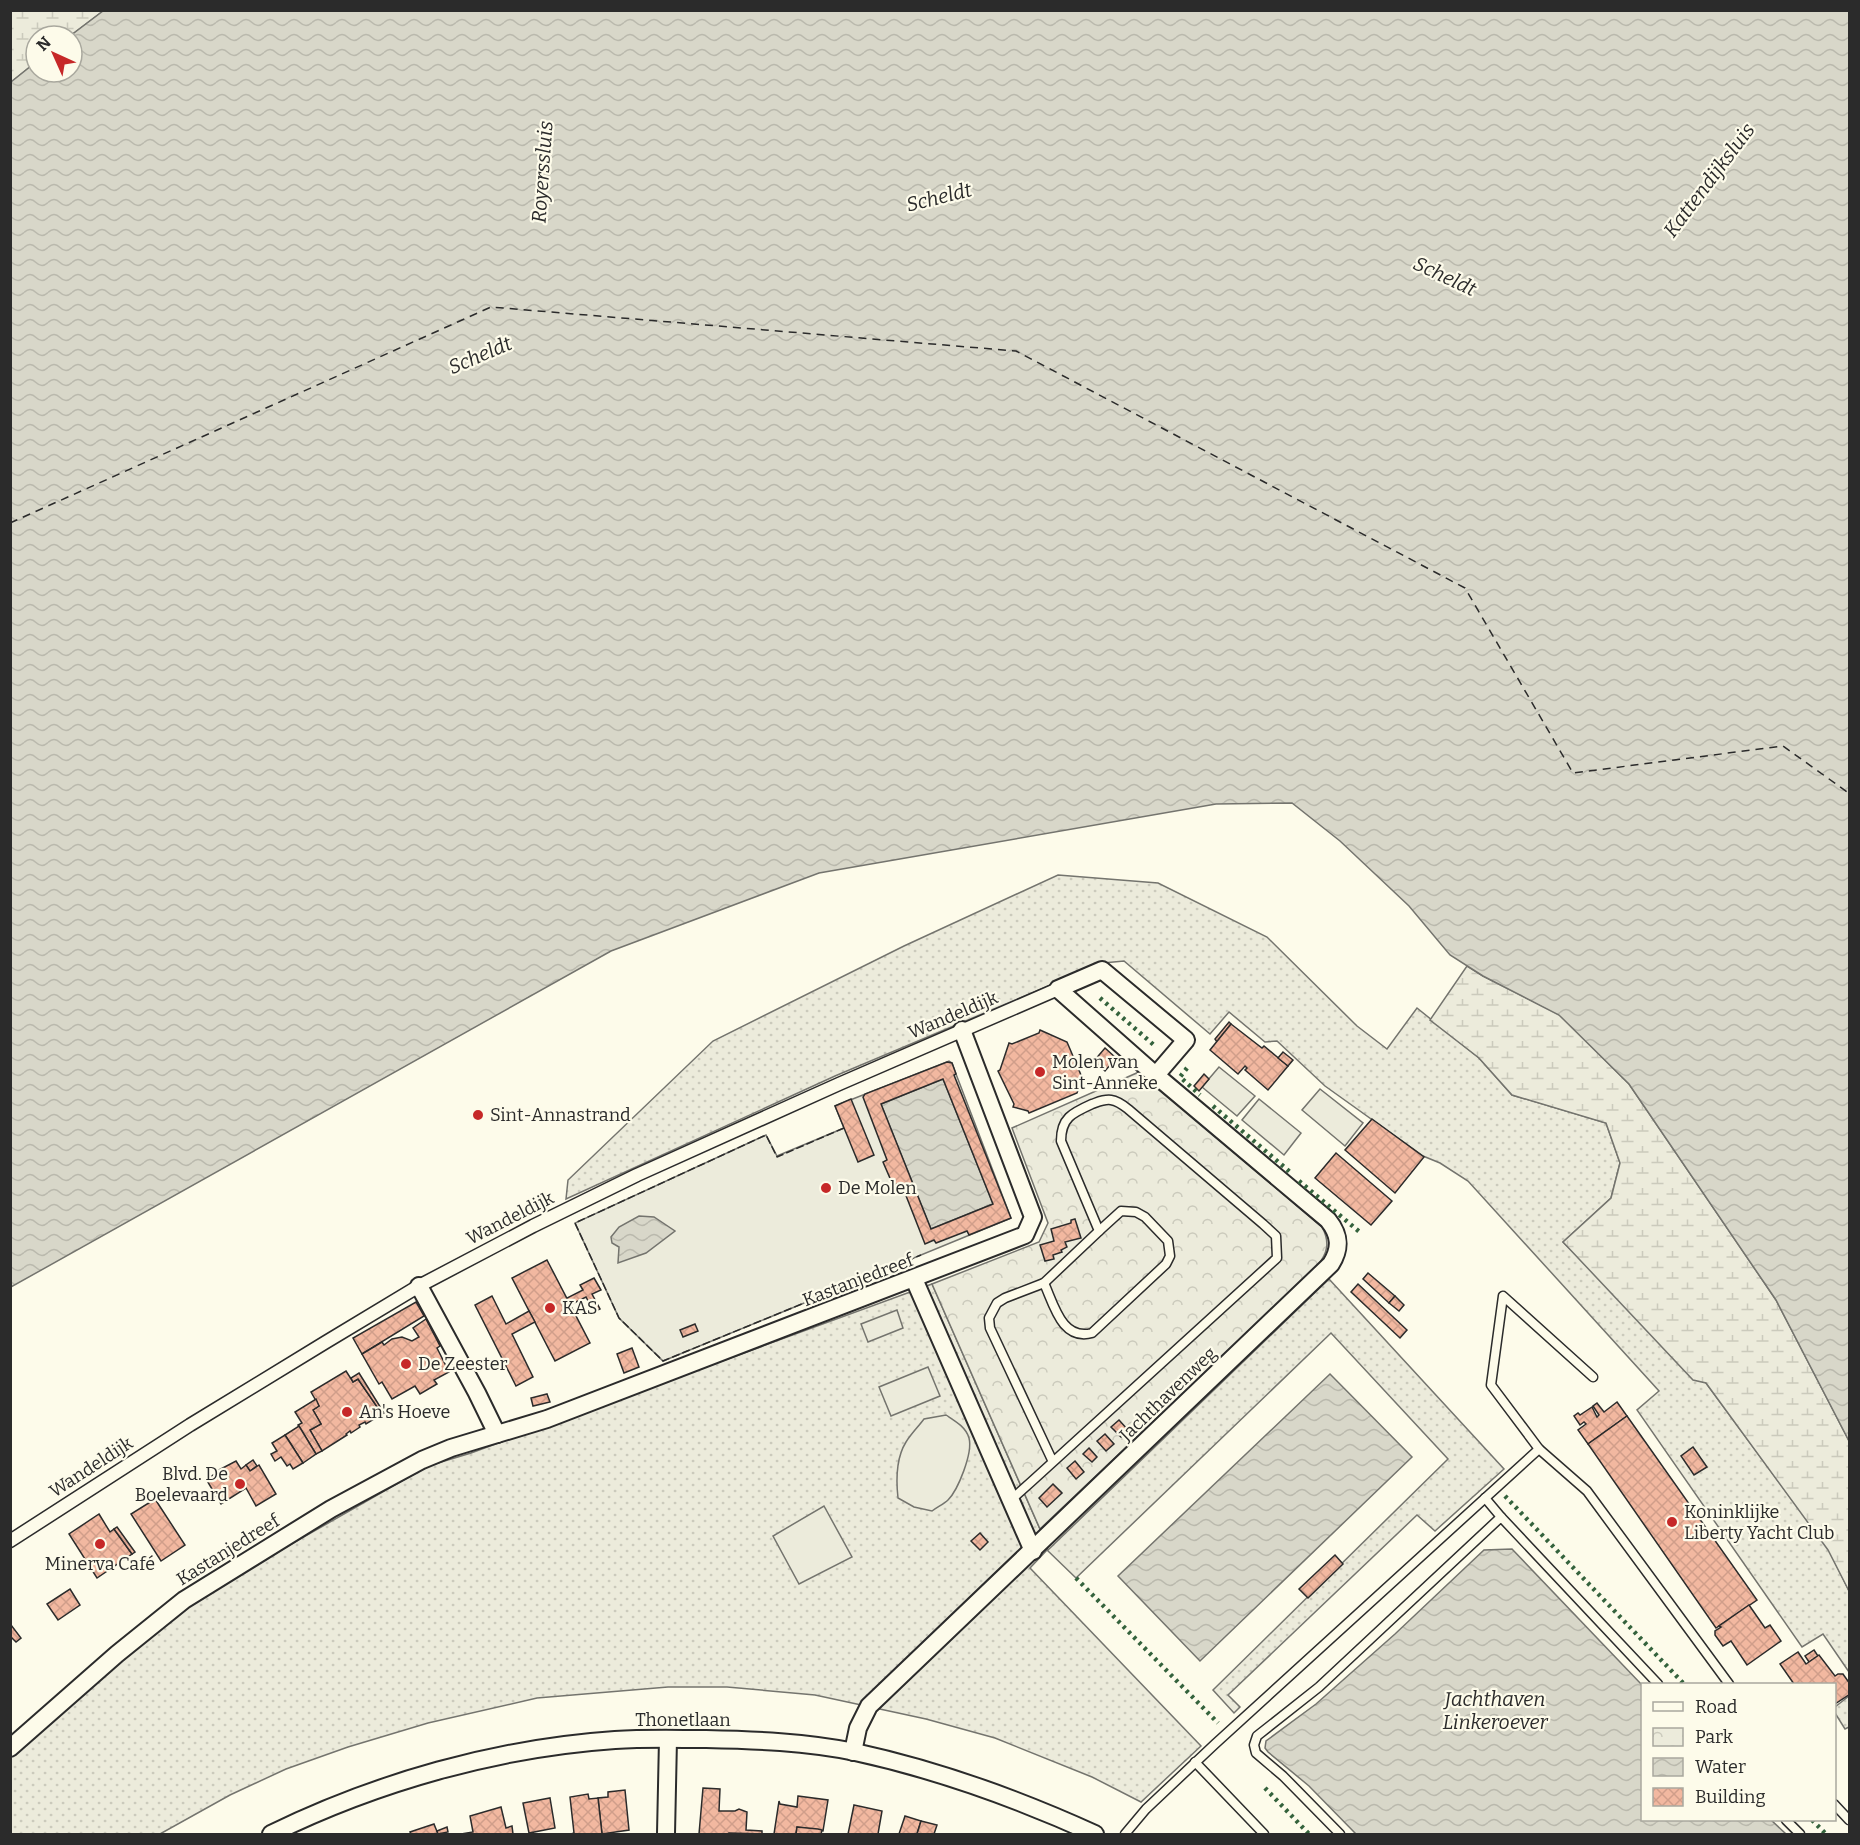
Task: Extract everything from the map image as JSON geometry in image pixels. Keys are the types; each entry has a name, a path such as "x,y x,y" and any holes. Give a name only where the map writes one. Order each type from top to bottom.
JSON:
{"street":[{"path":"1058,989 1102,970 1186,1040 1156,1075"},
{"name":"Wandeldijk","path":"10,1541 190,1425 419,1286 637,1174 1058,989"},
{"name":"Jachthavenweg","path":"853,1752 858,1728 869,1706 1331,1264 1338,1253 1335,1229 1328,1220 1058,989"},
{"name":"Kastanjedreef","path":"10,1748 117,1654 184,1600 331,1509 422,1460 450,1448 547,1419 1025,1235 1033,1217 962,1030"},
{"path":"914,1279 1033,1551"},
{"path":"419,1286 497,1434"},
{"path":"666,1834 668,1739"},
{"name":"Thonetlaan","path":"271,1834 348,1801 410,1779 486,1759 548,1748 602,1742 668,1739 756,1740 853,1752 1001,1794 1095,1834"}],"lane":[{"path":"1012,1499 1277,1258 1276,1236 1128,1109 1112,1100 1103,1100 1076,1111 1066,1119 1061,1129 1060,1141 1099,1231"},
{"path":"1044,1283 1063,1322 1075,1334 1092,1333 1166,1264 1170,1256 1168,1241 1145,1217 1136,1212 1121,1211 1044,1283 1005,1298 997,1304 989,1318 990,1328 1053,1462"},
{"path":"1593,1377 1503,1296 1491,1385 1539,1449 1587,1491 1728,1683"},
{"path":"1125,1834 1146,1809 1195,1762 1539,1449"},
{"path":"1485,1498 1658,1683"},
{"path":"1340,1834 1283,1776 1256,1753 1254,1745 1257,1736 1319,1687 1501,1517"},
{"path":"1195,1762 1264,1834"},
{"path":"1836,1806 1850,1820"},
{"path":"1787,1821 1800,1834"}],"green space":[{"path":"11,11 103,11 84,25 24,24 24,72 11,82"},
{"path":"1058,875 1158,883 1267,937 1357,1026 1387,1049 1417,1008 1479,1058 1512,1095 1606,1123 1620,1163 1611,1198 1563,1242 1706,1383 1829,1550 1849,1591 1849,1672 1823,1634 1802,1647 1637,1410 1659,1391 1468,1181 1440,1163 1423,1156 1325,1086 1277,1041 1265,1042 1229,1012 1210,1034 1124,961 1103,963 835,1076 566,1199 568,1180 713,1041 904,946"},
{"path":"1467,966 1560,1015 1629,1084 1776,1300 1849,1441 1849,1591 1828,1550 1706,1383 1693,1380 1563,1242 1611,1198 1620,1163 1606,1123 1512,1095 1479,1058 1430,1020"},
{"name":"De Molen","path":"949,1061 952,1063 1011,1218 663,1361 619,1318 575,1223 766,1135 777,1156 844,1128 835,1106"},
{"path":"1219,1067 1255,1096 1237,1116 1202,1087"},
{"path":"1139,1072 1322,1227 1327,1247 1324,1257 1317,1266 1040,1529 932,1284 1039,1242 1048,1223 1012,1128"},
{"path":"1320,1089 1363,1123 1345,1146 1302,1110"},
{"path":"1259,1099 1301,1133 1284,1155 1242,1120"},
{"path":"1329,1279 1504,1469 1435,1531 1417,1515 1228,1695 1240,1707 1234,1713 1213,1690 1448,1459 1331,1333 1076,1578 1047,1550 1030,1568 1201,1746 1141,1802 1092,1777 995,1738 926,1719 815,1695 727,1687 668,1687 537,1698 428,1723 348,1747 286,1769 230,1795 160,1834 11,1834 10,1758 162,1625 232,1578 428,1466 471,1453 932,1284 1048,1550"},
{"path":"897,1310 903,1328 868,1342 861,1324"},
{"path":"928,1367 940,1396 891,1416 879,1387"},
{"path":"946,1415 963,1427 968,1434 970,1445 964,1471 952,1495 945,1503 932,1511 914,1507 898,1498 897,1477 900,1455 906,1442 924,1419"},
{"path":"824,1506 852,1557 799,1584 773,1536"},
{"path":"1849,1696 1849,1727 1845,1729 1836,1715 1836,1706"}],"water":[{"path":"103,11 1849,11 1849,1441 1776,1300 1629,1084 1559,1015 1483,976 1450,955 1409,906 1340,841 1292,803 1216,804 819,873 611,951 11,1287 11,82 24,72 24,84 84,84 84,25"},
{"path":"943,1079 993,1204 931,1229 881,1104"},
{"path":"639,1216 654,1217 675,1231 646,1253 618,1263 619,1247 612,1243 611,1237 619,1227"},
{"path":"1330,1374 1412,1457 1200,1661 1118,1576"},
{"name":"Jachthaven Linkeroever","path":"1512,1549 1641,1684 1641,1821 1772,1821 1786,1834 1356,1834 1309,1786 1268,1752 1265,1748 1266,1741 1316,1704 1484,1550"}],"building":[{"path":"1229,1022 1231,1024 1217,1042 1215,1039"},
{"path":"1231,1024 1262,1048 1264,1046 1288,1066 1268,1090 1245,1070 1247,1068 1245,1066 1238,1074 1210,1050"},
{"name":"Molen van Sint-Anneke","path":"1040,1030 1067,1042 1083,1077 1077,1093 1029,1113 1013,1107 1014,1104 998,1071 1009,1043 1012,1044 1039,1033"},
{"path":"1105,1048 1116,1058 1105,1071 1094,1061"},
{"path":"1283,1052 1293,1060 1288,1066 1278,1058"},
{"path":"947,1062 952,1063 956,1074 954,1075 1011,1218 969,1235 967,1231 936,1243 934,1240 925,1244 901,1183 893,1185 883,1162 887,1160 863,1097 865,1094","holes":["943,1079 993,1204 931,1229 881,1104"]},
{"path":"1204,1074 1209,1079 1199,1091 1194,1086"},
{"path":"851,1099 874,1155 858,1162 835,1106"},
{"path":"1372,1119 1424,1157 1395,1193 1345,1150"},
{"path":"1336,1153 1392,1201 1371,1225 1315,1178"},
{"path":"1075,1219 1081,1238 1065,1242 1067,1247 1061,1250 1062,1252 1053,1255 1054,1259 1045,1261 1040,1245 1054,1241 1051,1229 1071,1223 1071,1220"},
{"name":"KAS","path":"547,1260 590,1343 555,1361 512,1278"},
{"path":"1368,1273 1395,1296 1389,1303 1363,1279"},
{"path":"594,1278 601,1290 592,1294 600,1309 594,1312 586,1297 570,1305 567,1298 583,1290 580,1285"},
{"path":"1358,1284 1407,1330 1400,1338 1351,1292"},
{"path":"492,1296 506,1324 529,1311 535,1322 512,1334 533,1377 516,1386 475,1305"},
{"path":"1395,1296 1404,1305 1399,1311 1389,1303"},
{"path":"416,1302 424,1316 362,1354 353,1338"},
{"name":"De Zeester","path":"426,1319 440,1346 437,1348 449,1372 434,1380 437,1384 420,1394 415,1386 392,1399 382,1382 379,1384 362,1354 392,1339 402,1337 412,1341 419,1337 413,1328"},
{"path":"695,1324 698,1331 683,1337 680,1330"},
{"path":"632,1348 639,1367 624,1373 617,1354"},
{"name":"An's Hoeve","path":"346,1371 353,1382 358,1379 382,1414 366,1424 365,1422 359,1425 360,1427 351,1433 350,1431 322,1451 310,1430 321,1424 313,1410 319,1406 311,1392"},
{"path":"359,1373 384,1413 382,1414 358,1379 353,1382 351,1378"},
{"path":"547,1394 550,1402 533,1406 531,1398"},
{"path":"316,1399 319,1406 313,1410 321,1424 310,1430 322,1451 316,1454 298,1425 302,1423 295,1412"},
{"path":"1617,1402 1627,1416 1588,1444 1578,1430 1586,1424 1584,1422 1580,1425 1574,1416 1592,1407 1597,1417 1599,1415 1593,1406 1597,1403 1604,1412"},
{"name":"Koninklijke Liberty Yacht Club","path":"1627,1416 1757,1600 1716,1628 1588,1444"},
{"path":"1119,1420 1128,1430 1121,1437 1111,1427"},
{"path":"299,1426 316,1454 303,1463 285,1435"},
{"path":"1105,1434 1114,1444 1106,1451 1097,1441"},
{"path":"285,1435 303,1463 293,1469 290,1464 287,1466 281,1457 275,1461 271,1454 277,1451 272,1443"},
{"path":"1693,1447 1707,1467 1694,1475 1681,1456"},
{"path":"1089,1448 1097,1457 1092,1462 1083,1454"},
{"path":"253,1460 257,1466 250,1471 246,1465"},
{"name":"Blvd. De Boelevaard","path":"236,1461 241,1469 246,1465 250,1471 259,1465 276,1494 256,1506 246,1488 221,1504 206,1479"},
{"path":"1075,1461 1084,1472 1076,1479 1067,1468"},
{"path":"1053,1484 1062,1493 1047,1507 1039,1498"},
{"path":"155,1499 185,1545 161,1561 131,1514"},
{"name":"Minerva Café","path":"99,1514 110,1532 114,1529 132,1554 97,1578 69,1534"},
{"path":"117,1527 135,1552 132,1554 114,1529"},
{"path":"980,1533 988,1542 980,1550 971,1541"},
{"path":"1335,1555 1343,1564 1308,1598 1299,1589"},
{"path":"70,1589 80,1605 58,1620 47,1604"},
{"path":"1749,1605 1765,1628 1770,1625 1781,1641 1747,1665 1731,1641 1723,1646 1715,1635 1715,1631"},
{"path":"11,1625 21,1638 16,1642 10,1636"},
{"path":"1814,1650 1818,1656 1809,1662 1805,1656"},
{"path":"1798,1652 1806,1664 1819,1655 1835,1676 1843,1674 1850,1684 1850,1694 1836,1703 1836,1683 1793,1683 1780,1664"},
{"path":"703,1788 720,1789 719,1811 739,1809 747,1812 746,1830 762,1831 762,1834 699,1834"},
{"path":"625,1790 629,1830 602,1834 598,1798 608,1797 608,1792"},
{"path":"588,1794 589,1799 598,1798 602,1834 571,1834 574,1833 570,1797"},
{"path":"798,1796 828,1800 823,1831 797,1827 796,1834 774,1834 779,1801 780,1804 797,1807"},
{"path":"550,1798 555,1828 529,1833 523,1803"},
{"path":"854,1805 882,1811 878,1834 848,1834"},
{"path":"501,1807 506,1828 512,1826 513,1834 461,1834 473,1832 470,1816"},
{"path":"905,1816 921,1821 917,1834 899,1834"},
{"path":"921,1821 937,1825 934,1834 917,1834"},
{"path":"434,1824 438,1834 411,1834 410,1832"},
{"path":"447,1827 448,1832 438,1834 437,1831"},
{"path":"797,1827 822,1830 821,1834 796,1834"}],"ferry route":[{"path":"10,523 491,307 1016,351 1465,588 1573,773 1783,746 1850,794"}],"hedge":[{"path":"1100,998 1155,1046"},
{"path":"1187,1068 1180,1077 1200,1095"},
{"path":"1213,1106 1290,1172"},
{"path":"1299,1181 1362,1234"},
{"path":"1505,1496 1683,1683"},
{"path":"1076,1578 1218,1723"},
{"path":"1265,1788 1309,1834"},
{"path":"1813,1821 1826,1834"}],"fence":[{"path":"844,1128 777,1157 766,1135 575,1223 619,1318 663,1361 921,1255"}],"place":[{"name":"Molen van Sint-Anneke","path":"1040,1072"},
{"name":"Sint-Annastrand","path":"478,1115"},
{"name":"De Molen","path":"826,1188"},
{"name":"KAS","path":"550,1308"},
{"name":"De Zeester","path":"406,1364"},
{"name":"An's Hoeve","path":"347,1412"},
{"name":"Blvd. De Boelevaard","path":"240,1484"},
{"name":"Koninklijke Liberty Yacht Club","path":"1672,1522"},
{"name":"Minerva Café","path":"100,1544"}],"water label":[{"name":"Royerssluis","path":"542,172"},
{"name":"Kattendijksluis","path":"1709,180"},
{"name":"Scheldt","path":"939,197"},
{"name":"Scheldt","path":"1445,276"},
{"name":"Scheldt","path":"480,355"}]}
